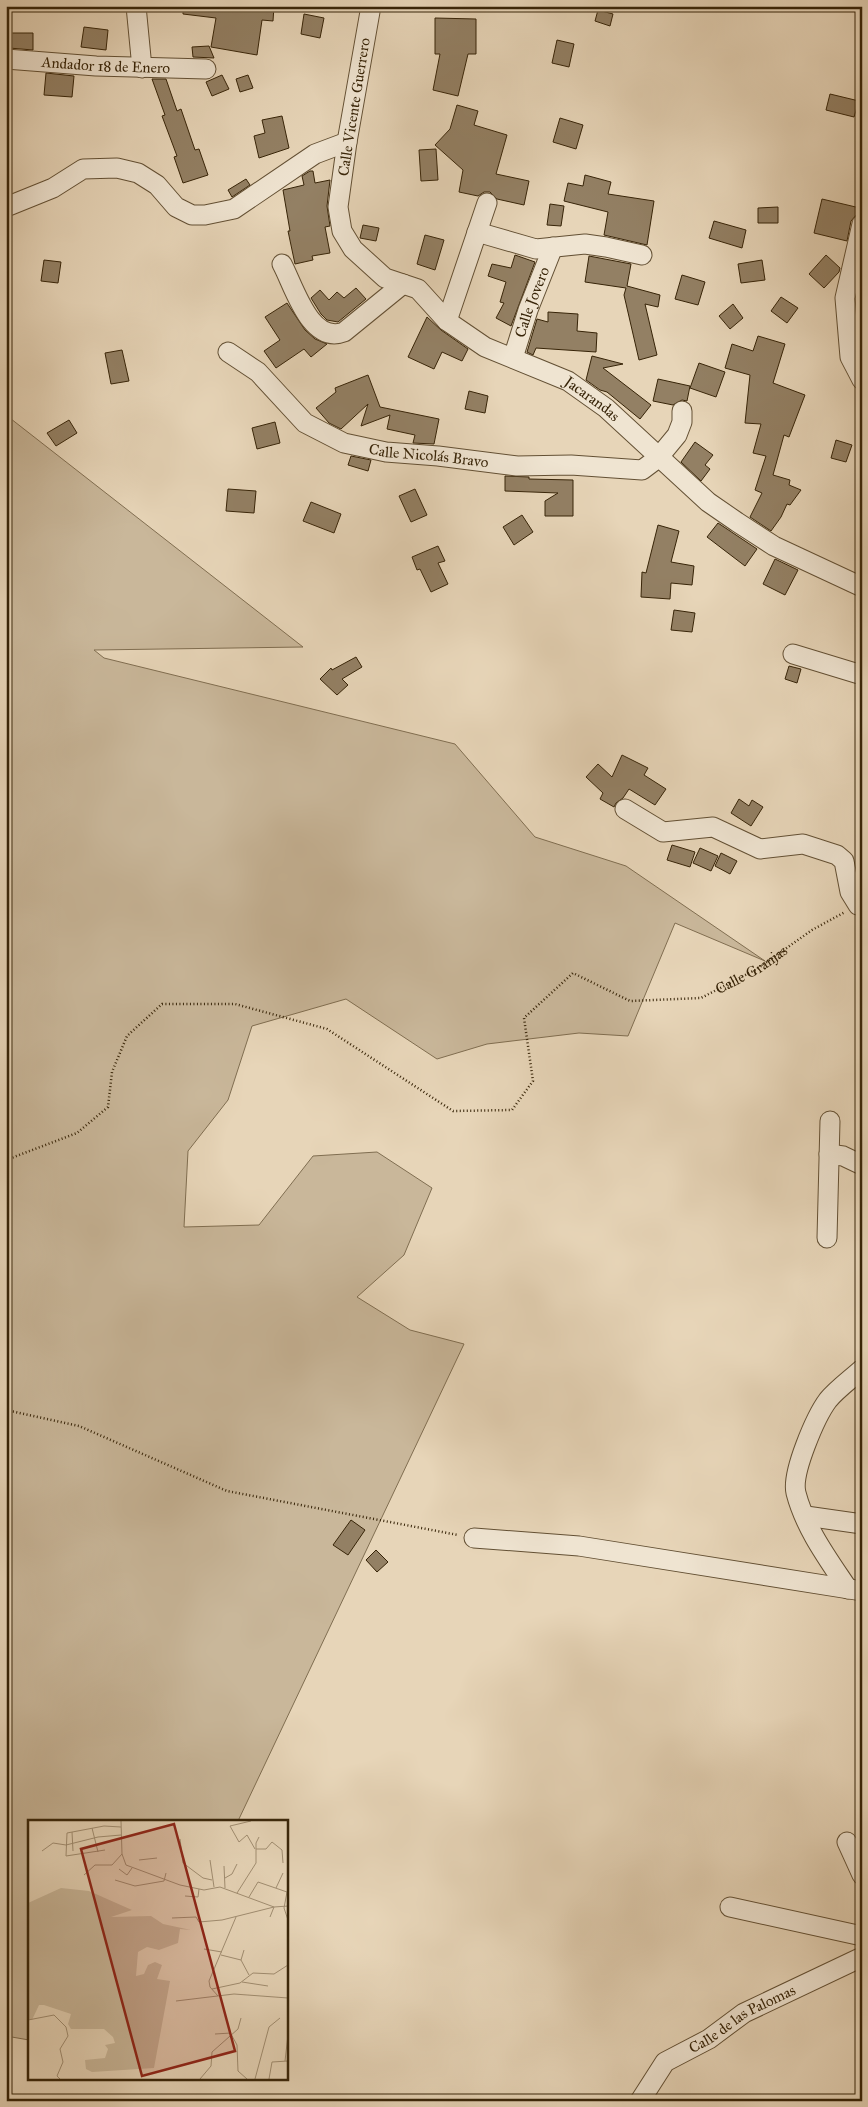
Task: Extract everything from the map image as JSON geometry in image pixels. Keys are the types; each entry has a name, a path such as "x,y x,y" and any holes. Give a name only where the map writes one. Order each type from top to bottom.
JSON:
{"street":[{"path":"136,6 142,68"},
{"name":"Calle Vicente Guerrero","path":"338,207 347,142 371,6"},
{"name":"Andador 18 de Enero","path":"6,59 142,68 206,70"},
{"path":"6,207 53,188 83,169 117,168 138,173 157,185 176,207 192,215 205,215 234,209 315,154 347,142"},
{"path":"447,321 487,203"},
{"name":"Jacarandas","path":"338,207 342,231 353,249 385,278 418,289 447,321 485,347 568,381 606,408 658,458 708,502 774,546 862,587"},
{"path":"862,224 845,298 850,357 862,380"},
{"path":"477,232 536,249 585,244 606,246 642,255"},
{"name":"Calle Jovero","path":"513,358 528,310 553,247"},
{"path":"282,264 293,283 303,312 326,333 336,335 344,332 403,284"},
{"name":"Calle Nicolás Bravo","path":"228,352 258,372 305,423 344,443 386,452 438,456 516,466 572,465 642,470 658,458"},
{"path":"658,458 677,434 682,422 682,411"},
{"path":"793,654 862,675"},
{"path":"625,810 663,832 713,827 760,849 803,844 837,855 844,862 848,874 850,892 860,905"},
{"path":"827,1238 830,1121"},
{"path":"829,1154 842,1156 862,1165"},
{"path":"855,1590 808,1527 806,1516 796,1491 798,1472 807,1440 828,1401 862,1369"},
{"path":"806,1516 862,1524"},
{"path":"474,1538 579,1546 855,1590"},
{"path":"847,1842 862,1875"},
{"path":"730,1907 862,1936"},
{"name":"Calle de las Palomas","path":"640,2101 665,2062 709,2040 744,2013 862,1957"}],"path":[{"name":"Calle Granjas","path":"6,1160 77,1132 108,1107 112,1072 127,1036 162,1004 234,1004 327,1029 453,1111 512,1110 533,1081 524,1018 573,974 630,1001 700,998 758,969 812,930 860,905"},
{"path":"6,1410 79,1426 227,1490 474,1538"}],"shaded area":[{"path":"6,415 303,647 94,650 104,658 455,744 535,837 626,866 765,961 675,923 628,1036 579,1033 487,1044 437,1059 346,999 252,1026 228,1100 188,1151 184,1227 259,1225 313,1156 377,1152 432,1188 404,1255 357,1297 410,1330 464,1344 238,1820 28,1820 28,2040 6,2036"}],"building":[{"path":"183,6 274,6 273,21 262,20 257,55 211,47 216,18 183,14"},
{"path":"598,10 613,14 610,26 595,21"},
{"path":"304,14 324,18 320,38 301,34"},
{"path":"435,18 476,19 476,54 468,54 458,96 433,90 440,54 435,54"},
{"path":"84,27 108,30 106,50 81,47"},
{"path":"9,33 33,33 33,50 9,48"},
{"path":"557,40 574,44 569,67 552,63"},
{"path":"209,46 214,58 193,57 192,47"},
{"path":"46,73 74,76 72,97 44,95"},
{"path":"222,75 229,89 212,96 206,82"},
{"path":"248,75 253,88 240,92 236,79"},
{"path":"152,79 166,79 177,111 181,109 195,150 199,149 208,175 183,183 174,157 177,156 162,116 165,115"},
{"path":"830,94 859,101 854,117 826,110"},
{"path":"457,105 478,111 474,125 507,135 496,174 529,181 524,205 497,199 490,192 484,192 478,196 459,192 463,170 435,145 450,129"},
{"path":"282,116 289,148 259,158 254,136 265,133 262,120"},
{"path":"560,118 583,125 576,149 553,142"},
{"path":"436,149 438,180 421,181 419,150"},
{"path":"313,171 315,183 330,180 327,206 330,226 325,227 330,253 312,256 313,260 295,264 288,231 290,231 283,190 304,185 302,176"},
{"path":"585,175 611,182 608,194 654,201 647,245 604,235 608,212 564,201 568,183 583,186"},
{"path":"246,179 250,185 232,197 228,190"},
{"path":"822,199 860,208 851,221 847,241 814,233"},
{"path":"550,204 564,206 561,226 547,225"},
{"path":"778,207 778,223 758,223 758,208"},
{"path":"714,221 746,230 742,248 709,238"},
{"path":"363,225 379,228 376,241 360,238"},
{"path":"425,235 444,240 435,270 417,264"},
{"path":"515,255 535,262 511,326 496,318 504,303 500,302 506,282 488,276 492,264 511,268"},
{"path":"826,255 840,268 839,272 824,288 809,274"},
{"path":"589,256 631,264 627,286 660,295 658,307 645,304 657,355 639,360 624,295 626,288 585,282"},
{"path":"44,260 61,262 58,283 41,281"},
{"path":"762,260 765,280 741,283 738,264"},
{"path":"682,275 705,282 698,305 675,299"},
{"path":"356,288 366,299 338,322 327,320 311,298 320,290 329,300 337,292 344,298"},
{"path":"781,297 798,308 787,323 771,311"},
{"path":"287,303 305,330 315,339 327,344 311,357 304,349 276,368 264,351 280,340 265,317"},
{"path":"733,304 743,318 730,329 719,316"},
{"path":"548,312 578,314 577,331 597,333 596,352 536,348 533,355 527,352 537,319 548,322"},
{"path":"427,317 441,330 468,349 462,361 442,352 434,369 408,357"},
{"path":"758,336 785,344 773,383 805,395 789,437 784,435 773,475 790,480 789,485 801,490 790,505 787,504 771,531 750,517 762,493 755,490 766,456 753,453 761,424 745,423 750,375 725,368 732,344 753,351"},
{"path":"122,350 129,381 111,384 105,353"},
{"path":"592,356 623,364 603,368 651,405 640,419 607,392 600,390 586,380"},
{"path":"699,363 725,372 716,397 690,388"},
{"path":"368,375 380,407 439,419 434,444 413,443 415,435 387,429 390,415 361,426 368,404 341,429 329,423 316,408 336,392 335,388"},
{"path":"658,379 690,386 687,401 682,400 673,405 653,401"},
{"path":"469,391 488,396 485,413 465,409"},
{"path":"69,420 77,433 56,446 47,433"},
{"path":"275,422 280,443 257,449 252,428"},
{"path":"836,440 852,445 846,462 831,458"},
{"path":"695,442 713,455 705,465 710,469 701,481 681,462"},
{"path":"351,456 371,460 368,471 348,465"},
{"path":"505,476 529,477 529,479 573,480 573,516 545,516 545,501 558,493 505,491"},
{"path":"228,489 256,491 254,513 226,511"},
{"path":"415,489 427,515 411,522 399,496"},
{"path":"311,502 341,514 334,533 303,521"},
{"path":"522,515 533,532 514,545 503,527"},
{"path":"718,523 757,549 745,566 707,537"},
{"path":"658,525 679,531 671,562 694,566 692,585 671,583 670,599 641,597 642,572 646,573"},
{"path":"438,546 445,561 438,563 448,584 431,592 420,569 417,570 412,557"},
{"path":"775,559 798,570 785,595 763,584"},
{"path":"674,610 695,613 692,632 671,630"},
{"path":"356,657 362,667 342,679 348,685 337,695 320,679 331,668 332,670"},
{"path":"789,666 801,669 797,683 785,679"},
{"path":"622,755 648,768 644,775 666,789 655,805 629,789 614,807 600,799 603,793 586,777 598,764 612,777"},
{"path":"739,799 749,806 752,800 763,807 751,826 731,813"},
{"path":"672,845 695,852 690,867 667,860"},
{"path":"700,848 718,856 711,871 693,863"},
{"path":"721,853 737,861 730,874 715,866"},
{"path":"351,1520 365,1530 348,1555 333,1545"},
{"path":"376,1550 388,1562 377,1572 366,1560"}]}
